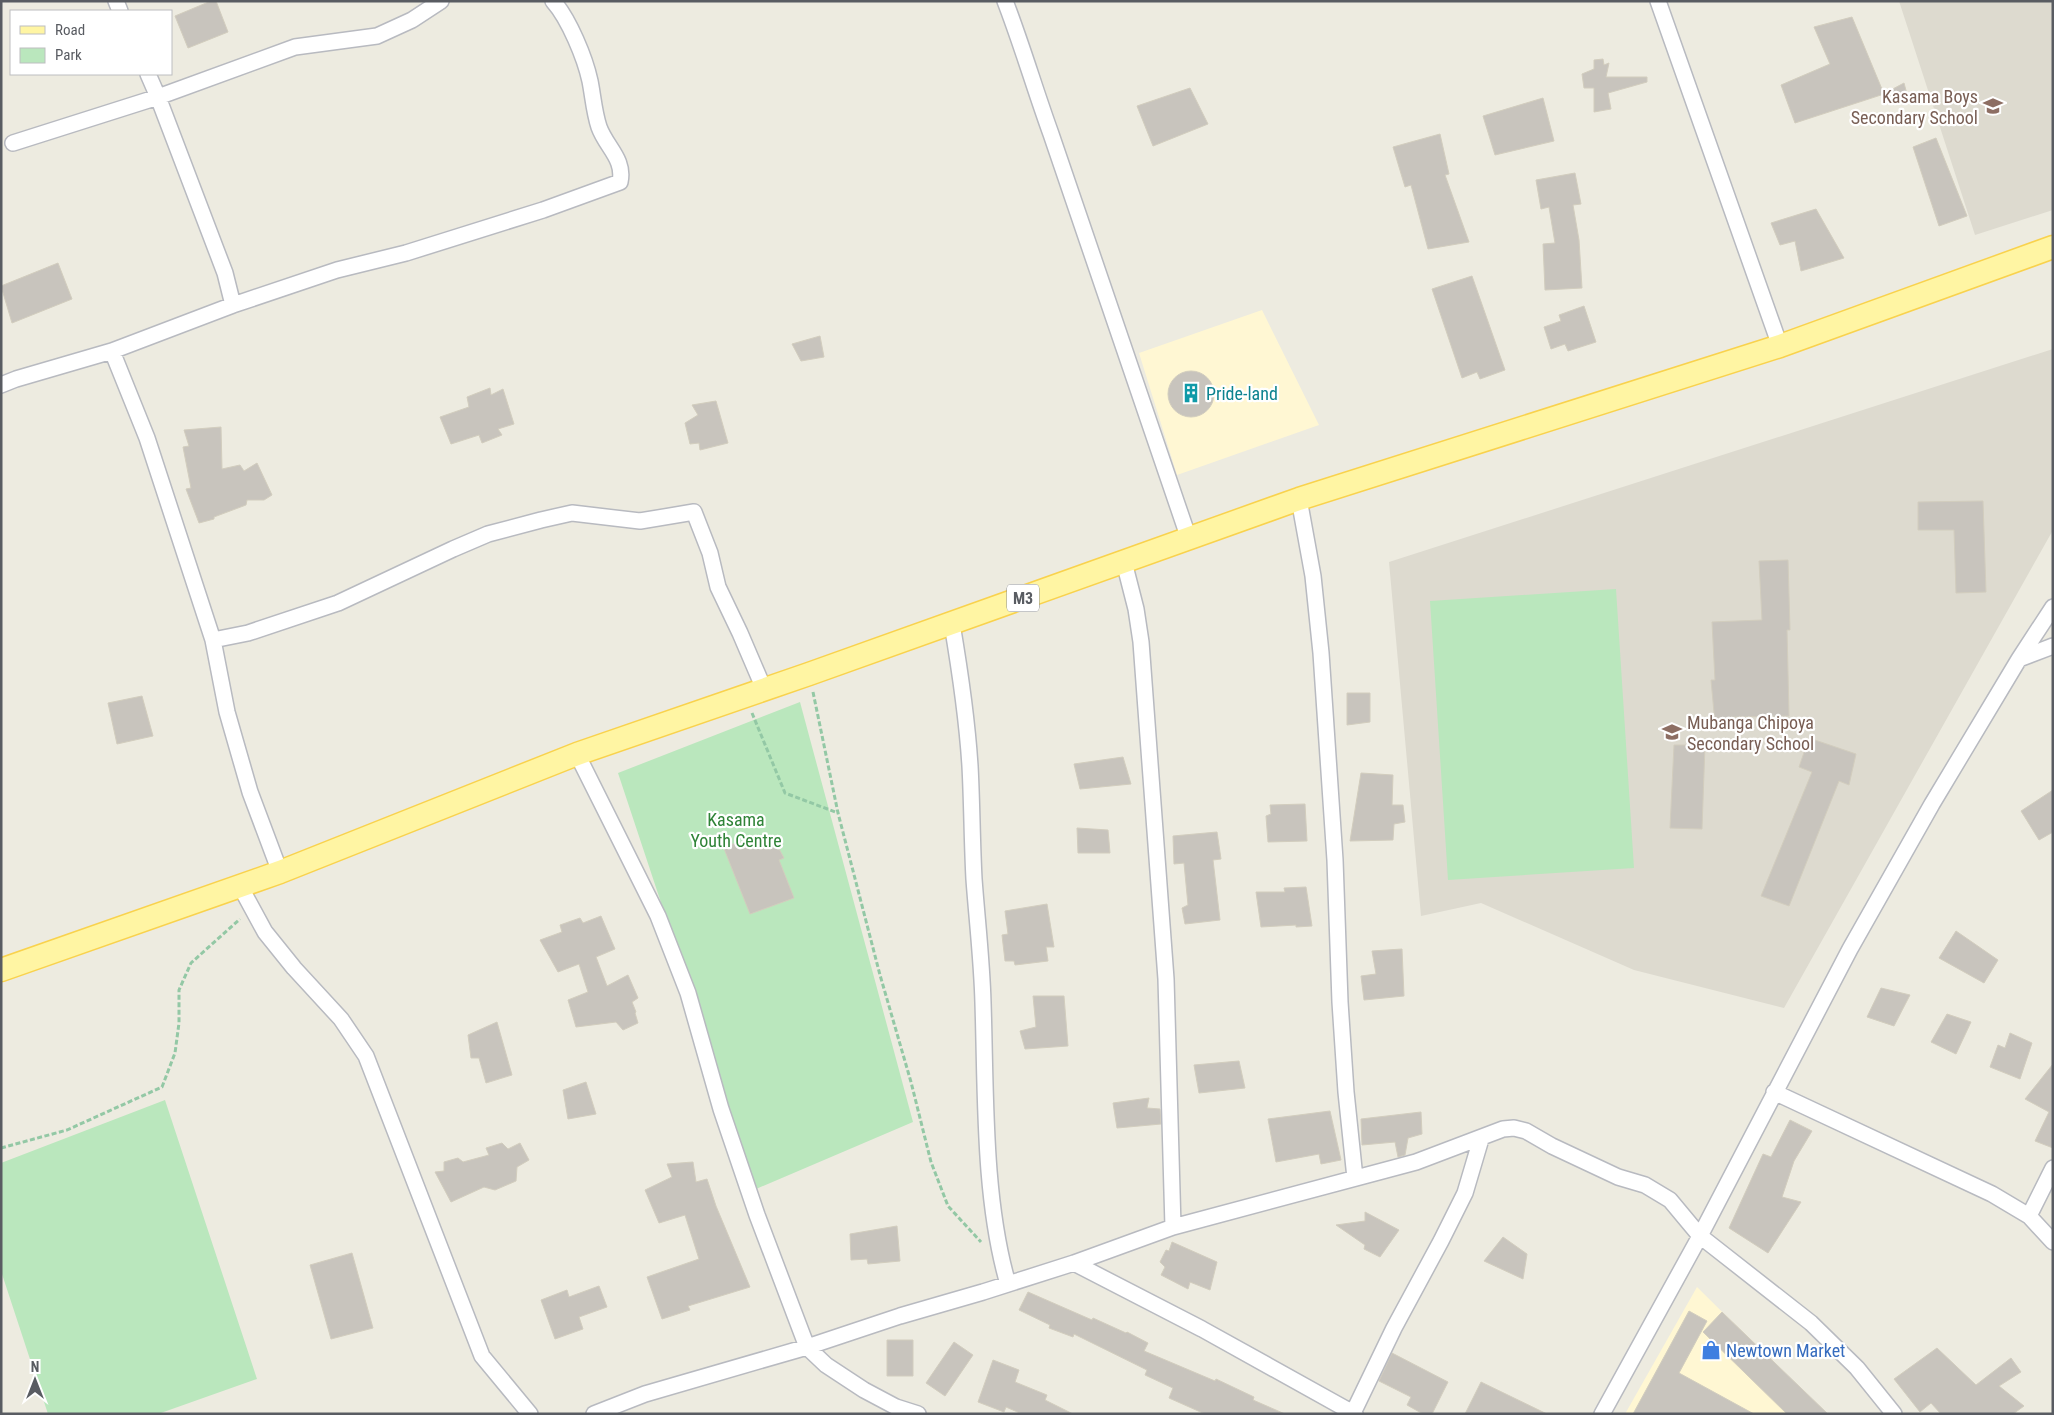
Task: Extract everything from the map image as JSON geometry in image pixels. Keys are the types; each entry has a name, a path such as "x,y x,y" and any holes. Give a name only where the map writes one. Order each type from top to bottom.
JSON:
{"main road":[{"name":"M3","path":"1,970 280,872 577,754 952,624 1299,499 1780,346 2053,247"}],"street":[{"path":"13,143 158,97 295,47 376,36 412,20 441,1"},
{"path":"1,386 9,380 112,352 233,305 337,270 406,253 544,210 620,182 622,174 618,158 600,128 590,80 580,47 553,1"},
{"path":"1006,1 1118,324 1189,540"},
{"path":"1658,1 1780,346"},
{"path":"148,75 225,273 233,305"},
{"path":"112,352 147,438 213,640 227,712 250,792 280,872"},
{"path":"1299,499 1313,576 1321,653 1335,860 1346,1092 1355,1178"},
{"path":"213,640 248,633 338,603 488,534 572,513 640,521 694,512 710,553 718,588 740,633 754,693"},
{"path":"1124,562 1136,608 1141,642 1166,979 1173,1227"},
{"path":"1602,1414 1700,1236 1850,949 2019,659 2053,608"},
{"path":"952,624 963,694 970,765 974,879 983,997 987,1124 993,1214 1000,1259 1008,1284"},
{"path":"2019,659 2053,646"},
{"path":"577,754 658,916 688,993 721,1109 754,1206 807,1347 826,1365 864,1390 896,1407 918,1414"},
{"path":"240,886 265,932 294,968 341,1019 366,1056 482,1356 530,1414"},
{"path":"1774,1092 1992,1194 2029,1216 2053,1242"},
{"path":"594,1414 646,1394 807,1347 900,1316 1074,1263 1173,1227 1416,1162 1482,1139 1503,1129 1514,1128 1526,1131 1552,1146 1618,1177 1645,1185 1670,1200 1700,1236 1811,1324 1857,1368 1894,1414"},
{"path":"1074,1263 1202,1329 1354,1413 1394,1328 1465,1193 1482,1139"},
{"path":"2029,1216 2053,1168"}],"path":[{"path":"809,674 838,813 931,1162 948,1206 982,1243"},
{"path":"754,693 785,793 838,813"},
{"path":"1,1148 68,1130 162,1088 175,1053 179,1023 179,990 191,963 215,943 237,920 253,911"}],"shaded area":[{"name":"Kasama Boys Secondary School","path":"1899,1 2053,1 2053,210 1975,235"},
{"path":"1262,310 1319,425 1177,475 1139,353"},
{"name":"Mubanga Chipoya Secondary School","path":"2053,349 2053,530 1784,1008 1634,970 1481,903 1421,916 1389,562"},
{"name":"Newtown Market","path":"1697,1287 1825,1414 1625,1414"}],"green space":[{"path":"1616,589 1634,868 1448,880 1430,601"},
{"name":"Kasama Youth Centre","path":"800,702 913,1122 756,1189 618,773"},
{"path":"165,1100 257,1379 158,1414 48,1414 1,1271 1,1163"}],"building":[{"path":"211,1 216,1 228,32 188,48 175,16"},
{"path":"1852,17 1884,94 1795,123 1781,85 1830,64 1814,27"},
{"path":"1603,59 1604,65 1609,63 1606,77 1647,77 1647,82 1608,93 1611,109 1594,112 1594,88 1584,88 1582,74 1594,69 1594,60"},
{"path":"1904,83 1908,98 1894,104 1889,91"},
{"path":"1190,88 1208,124 1153,146 1137,106"},
{"path":"1543,98 1554,141 1495,155 1483,116"},
{"path":"1440,134 1449,174 1445,175 1469,242 1428,249 1411,185 1405,187 1393,147"},
{"path":"1936,138 1967,216 1939,226 1913,147"},
{"path":"1575,173 1581,204 1573,205 1579,240 1582,288 1545,290 1543,244 1555,243 1549,207 1541,209 1536,180"},
{"path":"1816,209 1844,258 1801,271 1795,241 1780,245 1771,223"},
{"path":"58,263 72,299 12,323 1,286"},
{"path":"1472,276 1505,370 1480,379 1477,372 1462,378 1432,289"},
{"path":"1584,306 1596,342 1568,351 1565,344 1551,349 1544,327 1561,321 1559,315"},
{"path":"820,336 824,357 801,361 792,344"},
{"name":"Pride-land","path":"1186,371 1196,371 1208,377 1213,385 1213,403 1208,411 1200,416 1186,417 1178,414 1171,407 1168,399 1168,389 1171,381 1178,374"},
{"path":"490,388 491,395 503,389 514,424 498,429 502,435 482,443 479,435 451,444 440,417 469,407 467,397"},
{"path":"716,401 728,443 700,450 699,443 690,444 685,423 698,415 692,405"},
{"path":"221,427 222,469 240,465 244,471 257,463 272,495 264,500 247,500 246,505 214,517 214,519 199,523 186,489 191,488 183,447 189,446 184,430"},
{"path":"1983,501 1986,592 1956,593 1954,530 1918,530 1918,502"},
{"path":"1788,560 1790,630 1787,630 1789,716 1732,717 1732,722 1715,723 1711,680 1715,680 1712,622 1762,620 1759,561"},
{"path":"1347,693 1370,693 1370,722 1347,725"},
{"path":"142,696 153,736 117,744 108,703"},
{"name":"Mubanga Chipoya Secondary School","path":"1809,738 1856,754 1849,785 1839,781 1789,906 1761,896 1812,772 1799,767"},
{"path":"1674,745 1705,745 1702,829 1670,828"},
{"path":"1123,757 1131,784 1080,789 1074,764"},
{"path":"1361,773 1393,775 1392,805 1403,805 1405,822 1394,824 1393,840 1350,841"},
{"path":"2053,790 2053,832 2039,840 2021,811"},
{"path":"1305,804 1307,841 1268,842 1266,816 1271,814 1270,805"},
{"path":"1077,828 1108,830 1110,853 1078,853"},
{"path":"1217,832 1221,859 1213,860 1220,920 1185,924 1182,908 1188,905 1184,863 1174,864 1173,836"},
{"path":"772,836 784,858 779,860 794,898 750,914 723,846"},
{"path":"1306,887 1312,926 1261,927 1256,892 1285,892 1284,888"},
{"path":"1047,904 1054,947 1046,947 1048,961 1015,965 1014,961 1005,961 1002,935 1008,934 1005,911"},
{"path":"601,916 615,949 596,957 607,986 628,975 638,998 632,1002 638,1023 623,1030 616,1022 576,1027 568,1000 588,992 579,964 558,972 540,940 562,932 560,925 580,918 583,923"},
{"path":"1956,931 1998,960 1984,983 1939,958"},
{"path":"1402,949 1404,996 1364,1000 1361,976 1376,974 1372,951"},
{"path":"1881,988 1910,995 1894,1026 1867,1017"},
{"path":"1033,996 1064,996 1068,1046 1025,1049 1020,1031 1036,1027"},
{"path":"1947,1014 1971,1022 1956,1054 1931,1042"},
{"path":"497,1022 512,1075 486,1083 479,1058 471,1058 468,1035"},
{"path":"2010,1033 2032,1043 2020,1079 1990,1067 1998,1045 2005,1048"},
{"path":"1239,1061 1245,1088 1199,1093 1194,1065"},
{"path":"2053,1064 2053,1148 2035,1141 2049,1112 2025,1099"},
{"path":"586,1082 596,1114 568,1119 563,1090"},
{"path":"1149,1098 1147,1108 1160,1109 1161,1124 1117,1128 1113,1103"},
{"path":"1330,1111 1341,1160 1321,1164 1319,1154 1276,1162 1268,1119"},
{"path":"1421,1112 1422,1134 1408,1138 1405,1155 1398,1157 1395,1142 1362,1145 1361,1119"},
{"path":"1790,1120 1812,1131 1794,1161 1782,1197 1801,1202 1768,1253 1729,1228 1763,1154 1771,1157"},
{"path":"502,1143 508,1149 520,1143 529,1160 517,1167 516,1181 495,1190 484,1187 451,1202 435,1172 444,1171 444,1162 458,1158 463,1162 489,1155 486,1148"},
{"path":"693,1162 696,1182 707,1179 716,1206 750,1287 688,1306 690,1310 662,1319 647,1277 699,1259 685,1215 659,1223 645,1190 672,1177 667,1164"},
{"path":"1365,1212 1399,1230 1380,1257 1364,1249 1365,1245 1336,1225 1365,1221"},
{"path":"897,1226 900,1261 868,1264 867,1259 851,1260 850,1234"},
{"path":"1503,1237 1527,1254 1523,1279 1484,1261"},
{"path":"1172,1242 1217,1262 1210,1290 1190,1282 1188,1289 1161,1275 1165,1267 1160,1262 1166,1250 1169,1251"},
{"path":"352,1253 373,1328 331,1339 310,1265"},
{"path":"599,1286 607,1307 579,1317 583,1329 555,1339 541,1300 567,1290 569,1297"},
{"path":"1028,1292 1092,1320 1093,1318 1127,1332 1148,1343 1144,1351 1215,1381 1216,1379 1254,1397 1253,1400 1285,1414 1205,1414 1169,1398 1173,1388 1145,1375 1147,1370 1074,1334 1073,1337 1049,1328 1050,1325 1019,1310"},
{"path":"1689,1311 1707,1321 1679,1373 1754,1414 1633,1414"},
{"path":"1722,1312 1828,1414 1787,1414 1703,1332"},
{"path":"887,1340 913,1340 913,1376 887,1376"},
{"path":"954,1342 973,1355 945,1396 926,1383"},
{"path":"1937,1348 1976,1385 2011,1358 2021,1372 1999,1386 2024,1406 2013,1414 1941,1414 1931,1403 1920,1412 1894,1379"},
{"path":"1392,1353 1448,1382 1432,1414 1423,1414 1407,1405 1411,1397 1379,1381"},
{"path":"993,1360 1019,1370 1015,1382 1047,1395 1045,1400 1073,1414 1022,1414 1006,1407 1004,1412 978,1402"},
{"path":"1481,1382 1547,1414 1465,1414"}],"place":[{"name":"Kasama Boys Secondary School","path":"1993,106"},
{"name":"Pride-land","path":"1191,393"},
{"name":"Mubanga Chipoya Secondary School","path":"1672,732"},
{"name":"Newtown Market","path":"1711,1350"}]}
